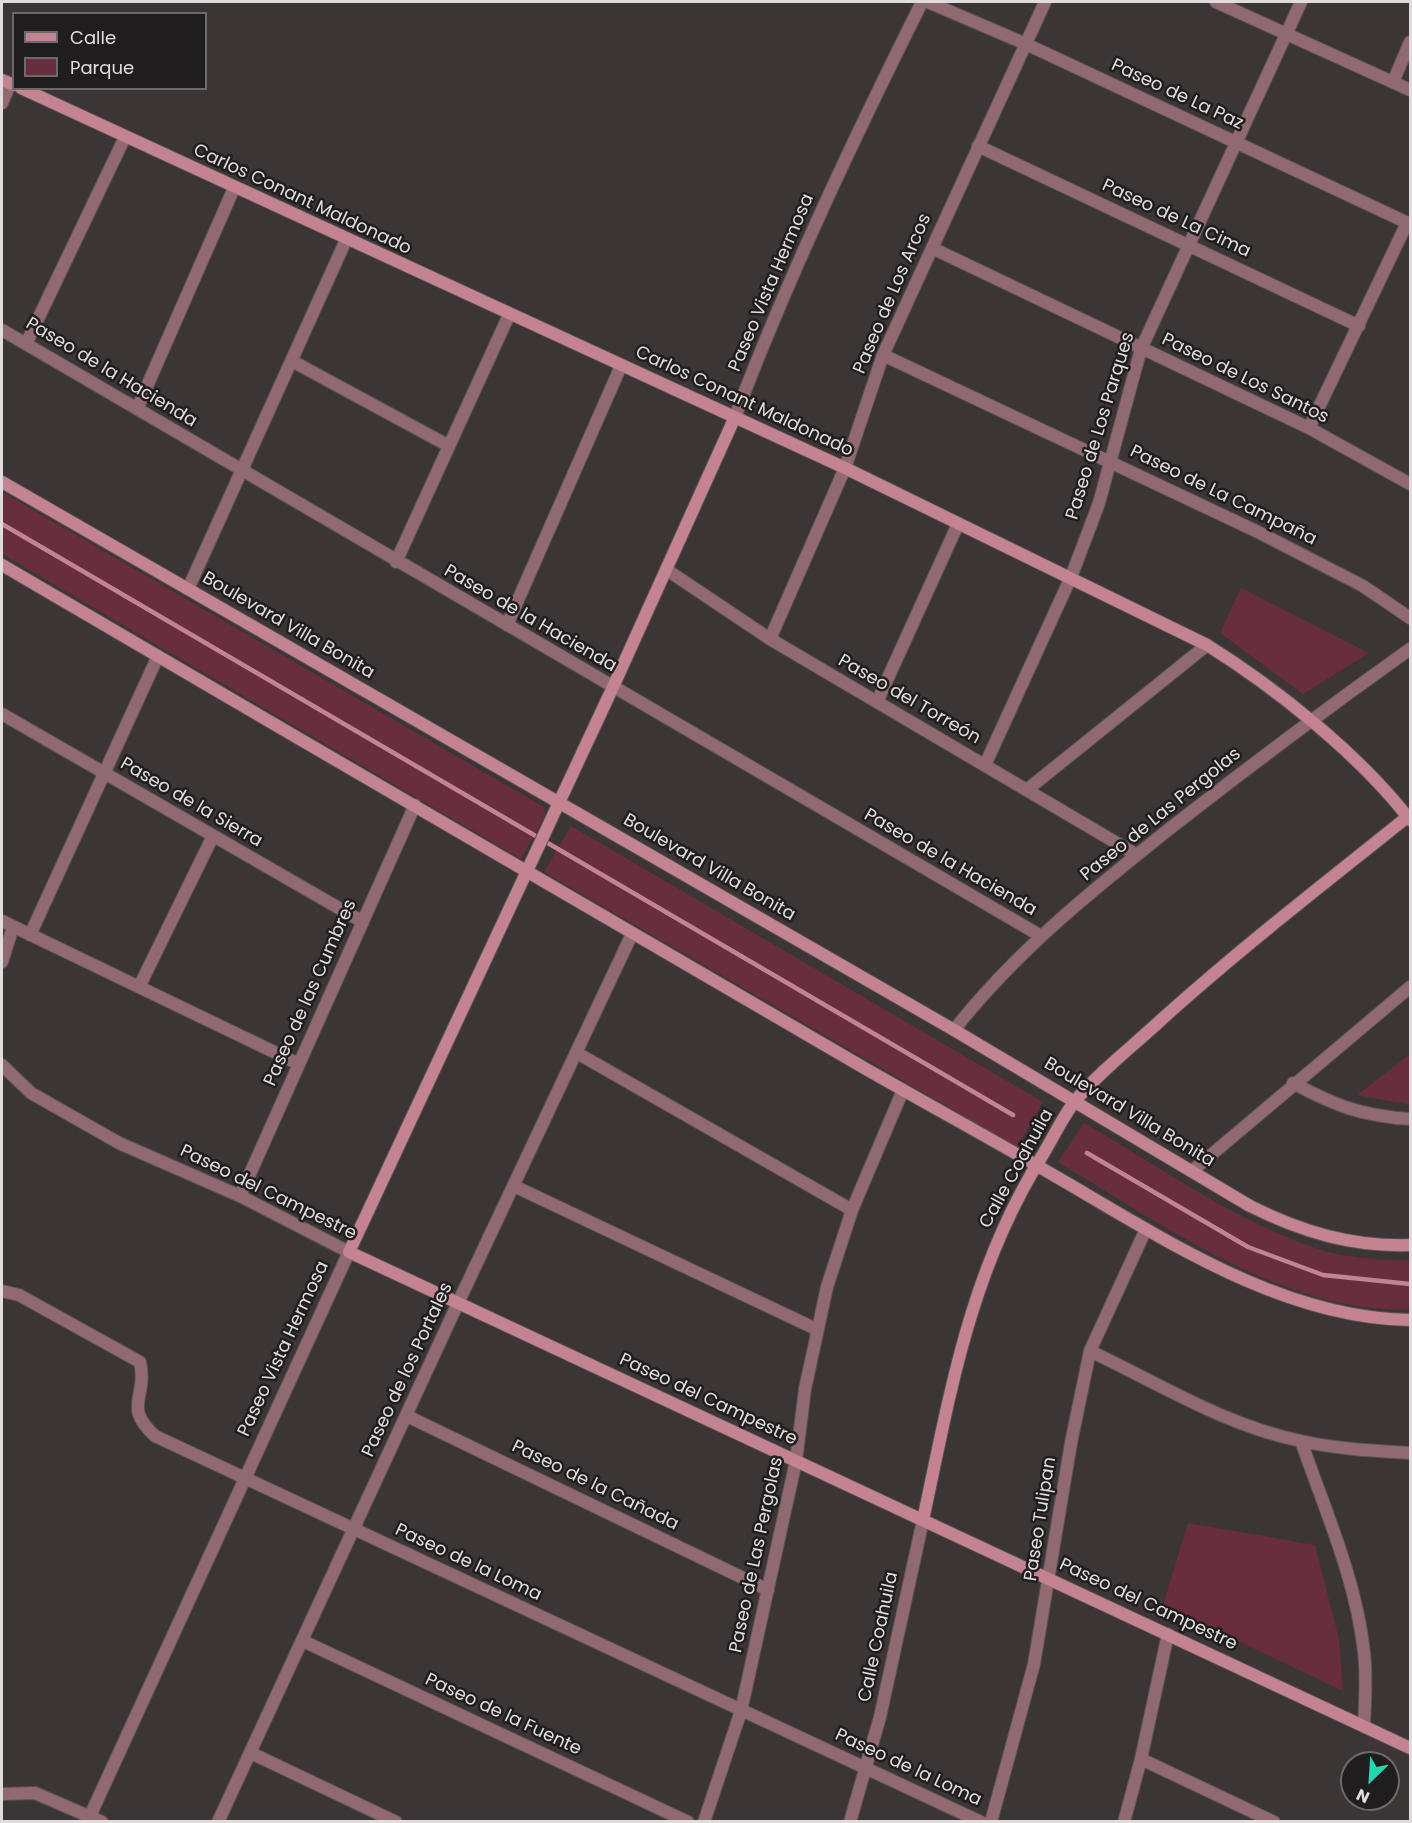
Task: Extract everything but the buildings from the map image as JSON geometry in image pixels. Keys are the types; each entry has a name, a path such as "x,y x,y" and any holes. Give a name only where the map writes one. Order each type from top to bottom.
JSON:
{"street":[{"name":"Paseo Vista Hermosa","path":"90,1816 526,868 557,807 667,570 735,417 772,320 859,128 922,2"},
{"name":"Paseo de La Paz","path":"928,2 1026,44 1409,224"},
{"name":"Paseo de Los Arcos","path":"770,639 845,468 883,355 1045,2"},
{"path":"1216,2 1410,90"},
{"name":"Paseo de Los Parques","path":"985,765 1071,577 1099,503 1141,349 1187,244 1301,2"},
{"path":"1393,82 1410,42"},
{"path":"2,103 11,84"},
{"name":"Carlos Conant Maldonado","path":"24,90 845,468 1207,645 1257,676 1364,769 1410,817"},
{"path":"26,344 125,137"},
{"name":"Paseo de La Cima","path":"978,146 1359,326"},
{"path":"137,409 234,188"},
{"path":"1308,428 1409,224"},
{"path":"188,589 346,240"},
{"name":"Paseo de Los Santos","path":"932,248 1308,428 1410,484"},
{"path":"396,562 510,315"},
{"name":"Paseo de la Hacienda","path":"2,330 241,472 1041,936"},
{"name":"Paseo de La Campaña","path":"883,355 1324,565 1363,586 1410,618"},
{"path":"292,361 449,446"},
{"path":"507,625 621,366"},
{"name":"Boulevard Villa Bonita","path":"2,482 557,807 954,1030 1073,1105 1250,1206 1283,1223 1317,1235 1365,1244 1410,1245"},
{"path":"877,702 958,524"},
{"path":"2,565 526,868 632,934 903,1090 1038,1162 1146,1229 1240,1278 1302,1301 1388,1320 1410,1320"},
{"name":"Paseo del Torreón","path":"667,570 770,639 1137,855"},
{"path":"1028,789 1207,645"},
{"name":"Paseo de Las Pergolas","path":"954,1030 1013,961 1137,855 1309,721 1410,649"},
{"path":"30,935 158,656"},
{"name":"Paseo de la Sierra","path":"2,714 363,922"},
{"name":"Paseo de las Cumbres","path":"240,1196 415,805"},
{"name":"Calle Coahuila","path":"850,1821 883,1707 967,1322 983,1275 1008,1215 1073,1105 1205,982 1410,817"},
{"path":"139,987 213,836"},
{"path":"2,921 299,1064"},
{"path":"2,962 14,927"},
{"name":"Paseo de los Portales","path":"218,1821 632,934"},
{"path":"1192,1171 1293,1083 1410,987"},
{"path":"577,1053 852,1210"},
{"name":"Paseo del Campestre","path":"2,1065 32,1093 119,1143 240,1196 349,1252 1410,1748"},
{"path":"1293,1083 1338,1107 1379,1117 1410,1119"},
{"name":"Paseo de Las Pergolas","path":"704,1821 741,1711 796,1461 816,1329 852,1210 903,1090"},
{"path":"514,1186 816,1329"},
{"name":"Paseo Tulipan","path":"991,1821 1023,1712 1050,1579 1071,1443 1090,1351 1146,1229"},
{"name":"Paseo de la Loma","path":"2,1291 19,1295 140,1362 143,1374 137,1414 143,1425 155,1436 981,1821"},
{"path":"1090,1351 1218,1413 1301,1441 1410,1453"},
{"name":"Paseo de la Cañada","path":"407,1416 768,1590"},
{"path":"1301,1441 1343,1560 1362,1632 1365,1677 1364,1726"},
{"path":"1124,1821 1141,1759 1168,1635"},
{"name":"Paseo de la Fuente","path":"303,1641 688,1821"},
{"path":"251,1753 396,1821"},
{"path":"1141,1759 1274,1821"},
{"path":"2,1794 35,1793 102,1821"}],"green space":[{"path":"2,492 544,807 545,815 521,859 2,554"},
{"path":"1241,588 1369,653 1303,694 1220,633"},
{"path":"571,826 1043,1102 1017,1147 544,872"},
{"path":"1410,1054 1410,1105 1357,1095"},
{"path":"1084,1123 1197,1191 1255,1223 1285,1236 1338,1254 1410,1261 1410,1309 1364,1307 1317,1297 1271,1281 1226,1261 1182,1237 1058,1162"},
{"path":"1188,1523 1315,1545 1339,1639 1343,1691 1163,1605"}],"waterway":[{"path":"2,524 1013,1115"},
{"path":"1087,1153 1248,1247 1323,1275 1410,1284"}]}
